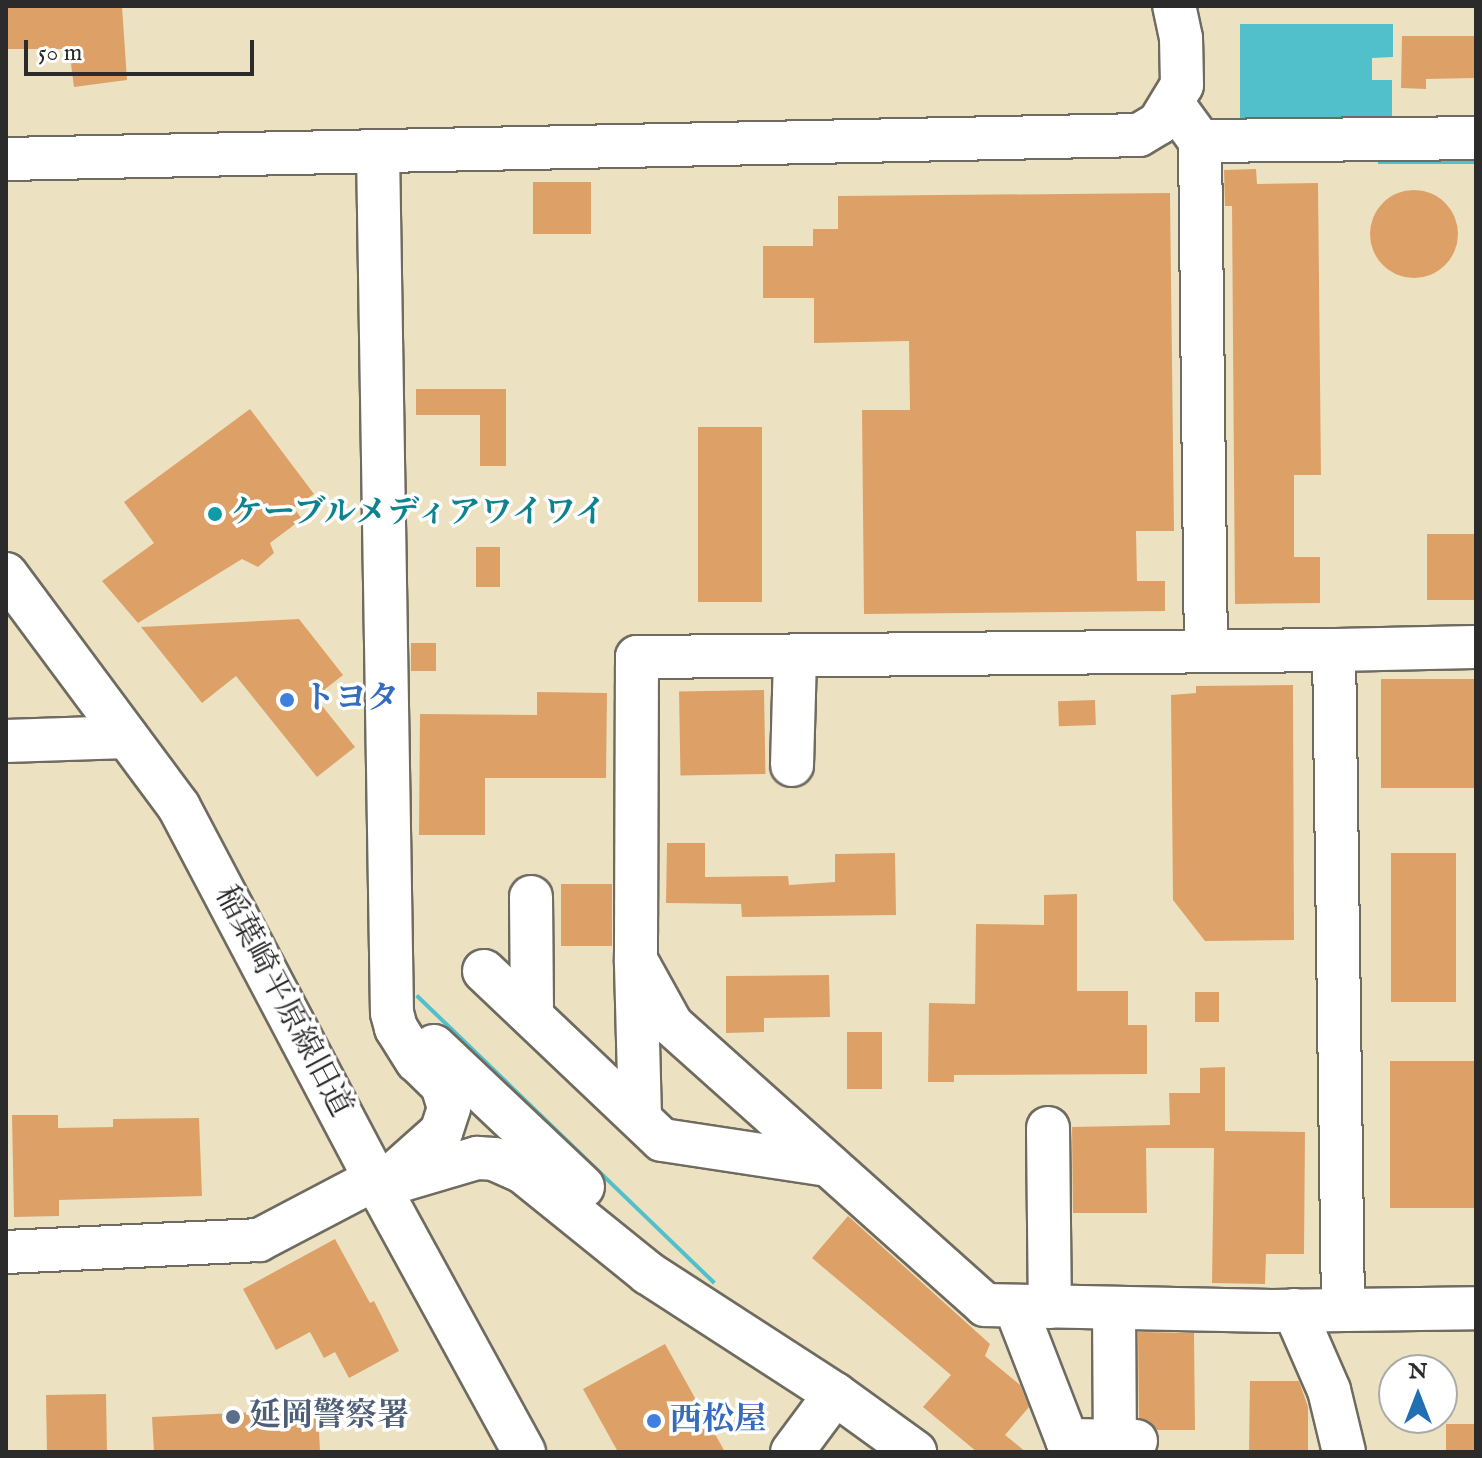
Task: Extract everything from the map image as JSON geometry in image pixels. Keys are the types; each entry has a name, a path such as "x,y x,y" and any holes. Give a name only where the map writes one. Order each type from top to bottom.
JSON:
{"street":[{"path":"6,159 1139,135 1159,123 1182,85 1183,59 1174,6"},
{"path":"1173,104 1200,141 1206,651"},
{"path":"1200,141 1476,138"},
{"path":"378,151 392,1001 396,1028 447,1096 449,1108 441,1132"},
{"name":"稲葉崎平原線旧道","path":"6,574 179,807 377,1183 524,1452"},
{"path":"640,1116 636,960 637,657 1476,647"},
{"path":"1334,650 1343,1308"},
{"path":"792,765 795,656"},
{"path":"6,741 127,737"},
{"path":"531,897 532,1015"},
{"path":"636,960 672,1025 985,1305 1294,1310 1476,1308"},
{"path":"484,971 662,1140 828,1165"},
{"path":"392,1001 400,1014 706,1310"},
{"path":"377,1183 441,1132 474,1126 503,1127 530,1138"},
{"path":"1048,1128 1032,1306 1067,1440 1126,1441 1114,1308"},
{"path":"6,1252 259,1240 377,1183 477,1158 494,1159 523,1172 648,1273 835,1394 915,1452"},
{"path":"1294,1310 1329,1390 1344,1452"},
{"path":"792,1452 835,1394"}],"water":[{"path":"1240,24 1393,24 1393,57 1372,58 1372,80 1392,80 1392,127 1240,127"},
{"path":"1378,155 1476,155 1476,164 1378,164"},
{"path":"418,994 716,1282 713,1284 415,997"}],"building":[{"path":"6,6 122,6 127,80 74,87 69,49 6,49"},
{"path":"1402,36 1476,36 1476,78 1426,79 1426,89 1401,88"},
{"path":"1256,169 1257,184 1318,183 1321,475 1294,475 1294,557 1320,557 1320,603 1235,604 1232,206 1225,206 1224,170"},
{"path":"533,182 591,182 591,234 533,234"},
{"path":"1414,190 1431,194 1445,203 1454,217 1458,234 1454,251 1445,265 1431,274 1414,278 1397,274 1383,265 1374,251 1370,234 1374,217 1383,203 1397,194"},
{"path":"1170,193 1174,531 1136,531 1137,581 1165,581 1165,611 864,614 862,410 910,410 909,341 814,343 814,298 763,298 763,246 813,246 813,229 838,229 838,196"},
{"path":"416,389 506,389 506,466 480,466 480,415 416,415"},
{"name":"ケーブルメディアワイワイ","path":"250,409 314,494 294,508 302,519 270,543 274,553 258,567 242,559 138,623 102,581 154,543 124,502"},
{"path":"698,427 762,427 762,602 698,602"},
{"path":"1427,534 1476,534 1476,600 1427,600"},
{"path":"476,547 500,547 500,587 476,587"},
{"name":"トヨタ","path":"299,619 343,675 315,697 355,747 317,777 236,676 202,703 141,627"},
{"path":"411,643 436,643 436,671 411,671"},
{"path":"1381,679 1476,679 1476,788 1381,788"},
{"path":"1293,685 1294,940 1205,941 1173,900 1171,695 1196,693 1196,686"},
{"path":"764,690 765,774 680,775 679,691"},
{"path":"537,692 607,693 606,778 485,778 485,835 419,835 420,714 537,715"},
{"path":"1095,700 1096,725 1059,726 1058,701"},
{"path":"667,843 705,843 705,877 788,876 789,885 835,882 835,854 895,853 896,915 742,917 741,904 666,903"},
{"path":"1391,853 1456,853 1456,1002 1391,1002"},
{"path":"561,884 612,884 612,946 561,946"},
{"path":"1077,894 1077,991 1128,991 1128,1025 1147,1025 1147,1074 954,1075 954,1082 928,1082 929,1003 975,1004 976,924 1044,925 1044,895"},
{"path":"829,975 830,1017 764,1018 764,1032 726,1033 726,976"},
{"path":"1195,992 1219,992 1219,1022 1195,1022"},
{"path":"847,1032 882,1032 882,1089 847,1089"},
{"path":"1390,1061 1476,1061 1476,1208 1390,1208"},
{"path":"1225,1067 1225,1131 1305,1132 1304,1254 1266,1254 1265,1284 1212,1283 1214,1148 1146,1148 1147,1213 1073,1213 1072,1127 1170,1125 1169,1093 1200,1093 1200,1068"},
{"path":"12,1115 58,1115 58,1128 113,1127 113,1119 199,1118 202,1196 59,1200 59,1216 14,1217"},
{"path":"848,1216 990,1344 985,1356 1020,1385 1029,1407 1005,1435 1026,1452 977,1452 923,1407 951,1375 812,1258"},
{"path":"335,1239 370,1303 374,1301 399,1351 349,1378 335,1352 324,1358 310,1332 276,1350 243,1289"},
{"path":"1138,1332 1194,1333 1195,1430 1157,1430 1149,1421 1139,1418"},
{"name":"西松屋","path":"665,1344 725,1452 618,1452 583,1389"},
{"path":"1250,1381 1299,1381 1308,1407 1308,1452 1249,1452"},
{"path":"106,1394 107,1452 47,1452 46,1395"},
{"path":"318,1409 320,1452 154,1452 152,1417"},
{"path":"1458,1424 1476,1424 1476,1452 1446,1452 1446,1434 1458,1434"}],"place":[{"name":"ケーブルメディアワイワイ","path":"215,514"},
{"name":"トヨタ","path":"287,700"},
{"name":"延岡警察署","path":"233,1417"},
{"name":"西松屋","path":"654,1421"}]}
